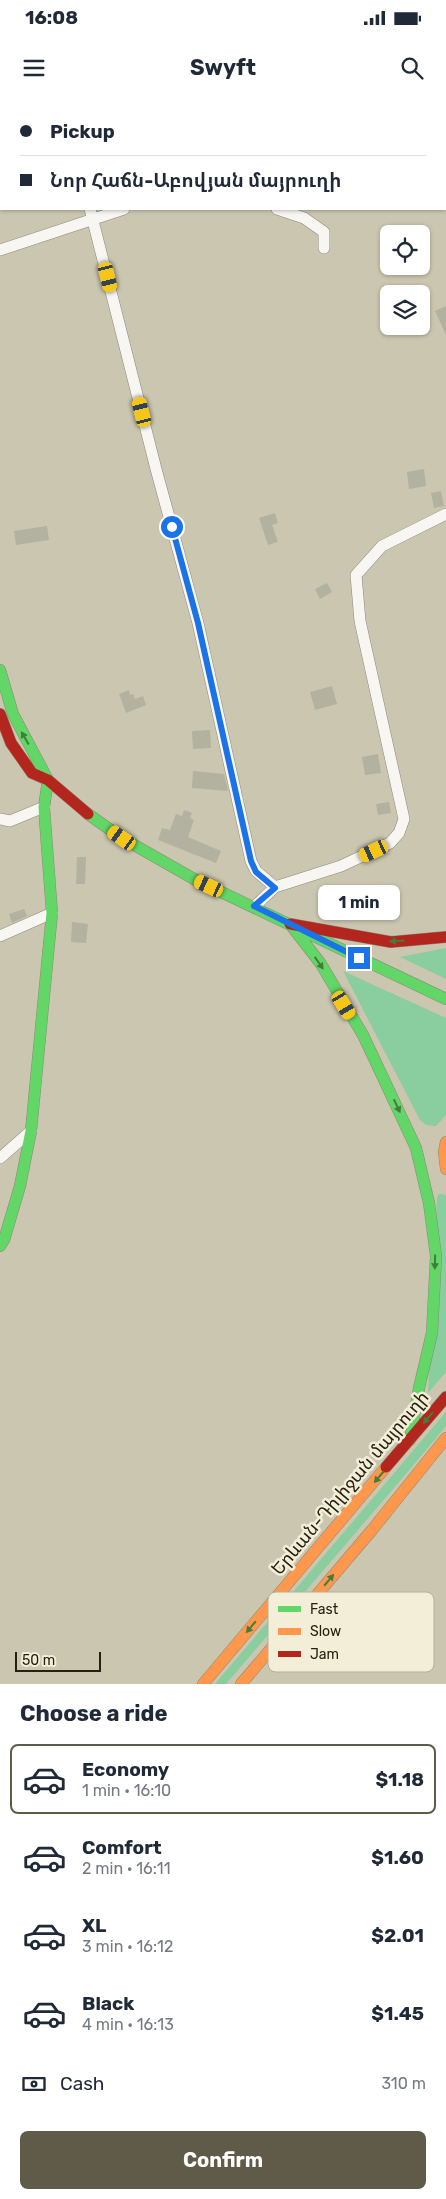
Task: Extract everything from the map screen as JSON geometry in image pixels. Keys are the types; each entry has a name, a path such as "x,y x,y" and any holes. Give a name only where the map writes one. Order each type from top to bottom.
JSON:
{"main road":[{"path":"0,670 13,714 48,780 44,807 52,912 31,1131 20,1186 4,1240 0,1246"},
{"path":"0,714 11,743 32,773 48,780 80,808 122,838 194,878 446,999"},
{"path":"290,924 391,942 446,937"},
{"path":"290,924 321,964 375,1060 416,1148 429,1203 436,1256 432,1334 419,1388 410,1440"},
{"path":"446,1142 444,1152 446,1169"},
{"name":"Երևան-Դիլիջան մայրուղի","path":"281,1592 446,1397"},
{"path":"319,1592 446,1438"},
{"path":"433,1454 446,1444"},
{"name":"Երևան-Դիլիջան մայրուղի","path":"203,1684 268,1607"},
{"path":"241,1684 268,1652"}],"street":[{"path":"0,250 91,214 117,210"},
{"path":"280,210 304,218 324,232 324,248"},
{"path":"91,214 156,469 198,623 251,861 256,872 275,888"},
{"path":"254,906 275,888 341,866 390,843 399,833 404,819 360,621 356,575 382,546 446,514"},
{"path":"0,819 10,821 44,807"},
{"path":"0,936 52,912"},
{"path":"0,1158 31,1131"}],"green space":[{"path":"446,948 446,979 400,957"},
{"path":"343,971 446,1018 446,1115 436,1126 426,1125 420,1120"},
{"path":"439,1194 446,1196 446,1372 428,1393 437,1198"},
{"path":"446,1412 446,1426 417,1461 305,1592 293,1592"},
{"path":"268,1622 268,1635 226,1684 215,1684"}],"building":[{"path":"446,306 446,335 435,311"},
{"path":"424,469 426,486 409,489 407,472"},
{"path":"441,491 444,506 434,508 431,493"},
{"path":"275,513 278,523 272,525 278,542 268,545 259,518"},
{"path":"47,526 49,540 16,545 14,531"},
{"path":"327,583 332,592 320,599 315,589"},
{"path":"332,686 337,704 315,710 310,692"},
{"path":"129,690 130,695 133,694 135,699 143,696 146,705 126,713 119,694"},
{"path":"210,730 211,748 193,749 192,731"},
{"path":"378,754 381,773 365,775 362,757"},
{"path":"193,771 224,774 228,791 192,788"},
{"path":"389,802 391,813 378,815 376,804"},
{"path":"184,810 192,813 190,818 194,820 188,837 221,851 216,863 158,840 162,828 170,830 176,814 182,816"},
{"path":"77,857 86,857 85,884 76,884"},
{"path":"24,909 27,916 12,923 9,914"},
{"path":"72,922 88,924 86,943 71,942"}],"traffic: fast":[{"path":"0,670 13,714 48,780"},
{"path":"0,1246 4,1240 20,1186 31,1131 52,913 44,807 48,780"},
{"path":"88,814 122,838 194,879 446,999"},
{"path":"290,924 321,964 363,1035 416,1148 429,1203 436,1256 432,1333 419,1388 410,1440"}],"traffic: slow":[{"path":"446,1142 444,1152 446,1169"},
{"path":"319,1592 446,1438"},
{"path":"281,1592 386,1467"},
{"path":"203,1684 268,1607"},
{"path":"241,1684 268,1652"}],"traffic: jam":[{"path":"0,714 11,743 32,773 48,780 88,814"},
{"path":"290,924 391,942 446,937"},
{"path":"386,1467 446,1397"}],"route":[{"path":"172,527 198,623 251,861 256,872 275,888 254,906 359,958"}]}
